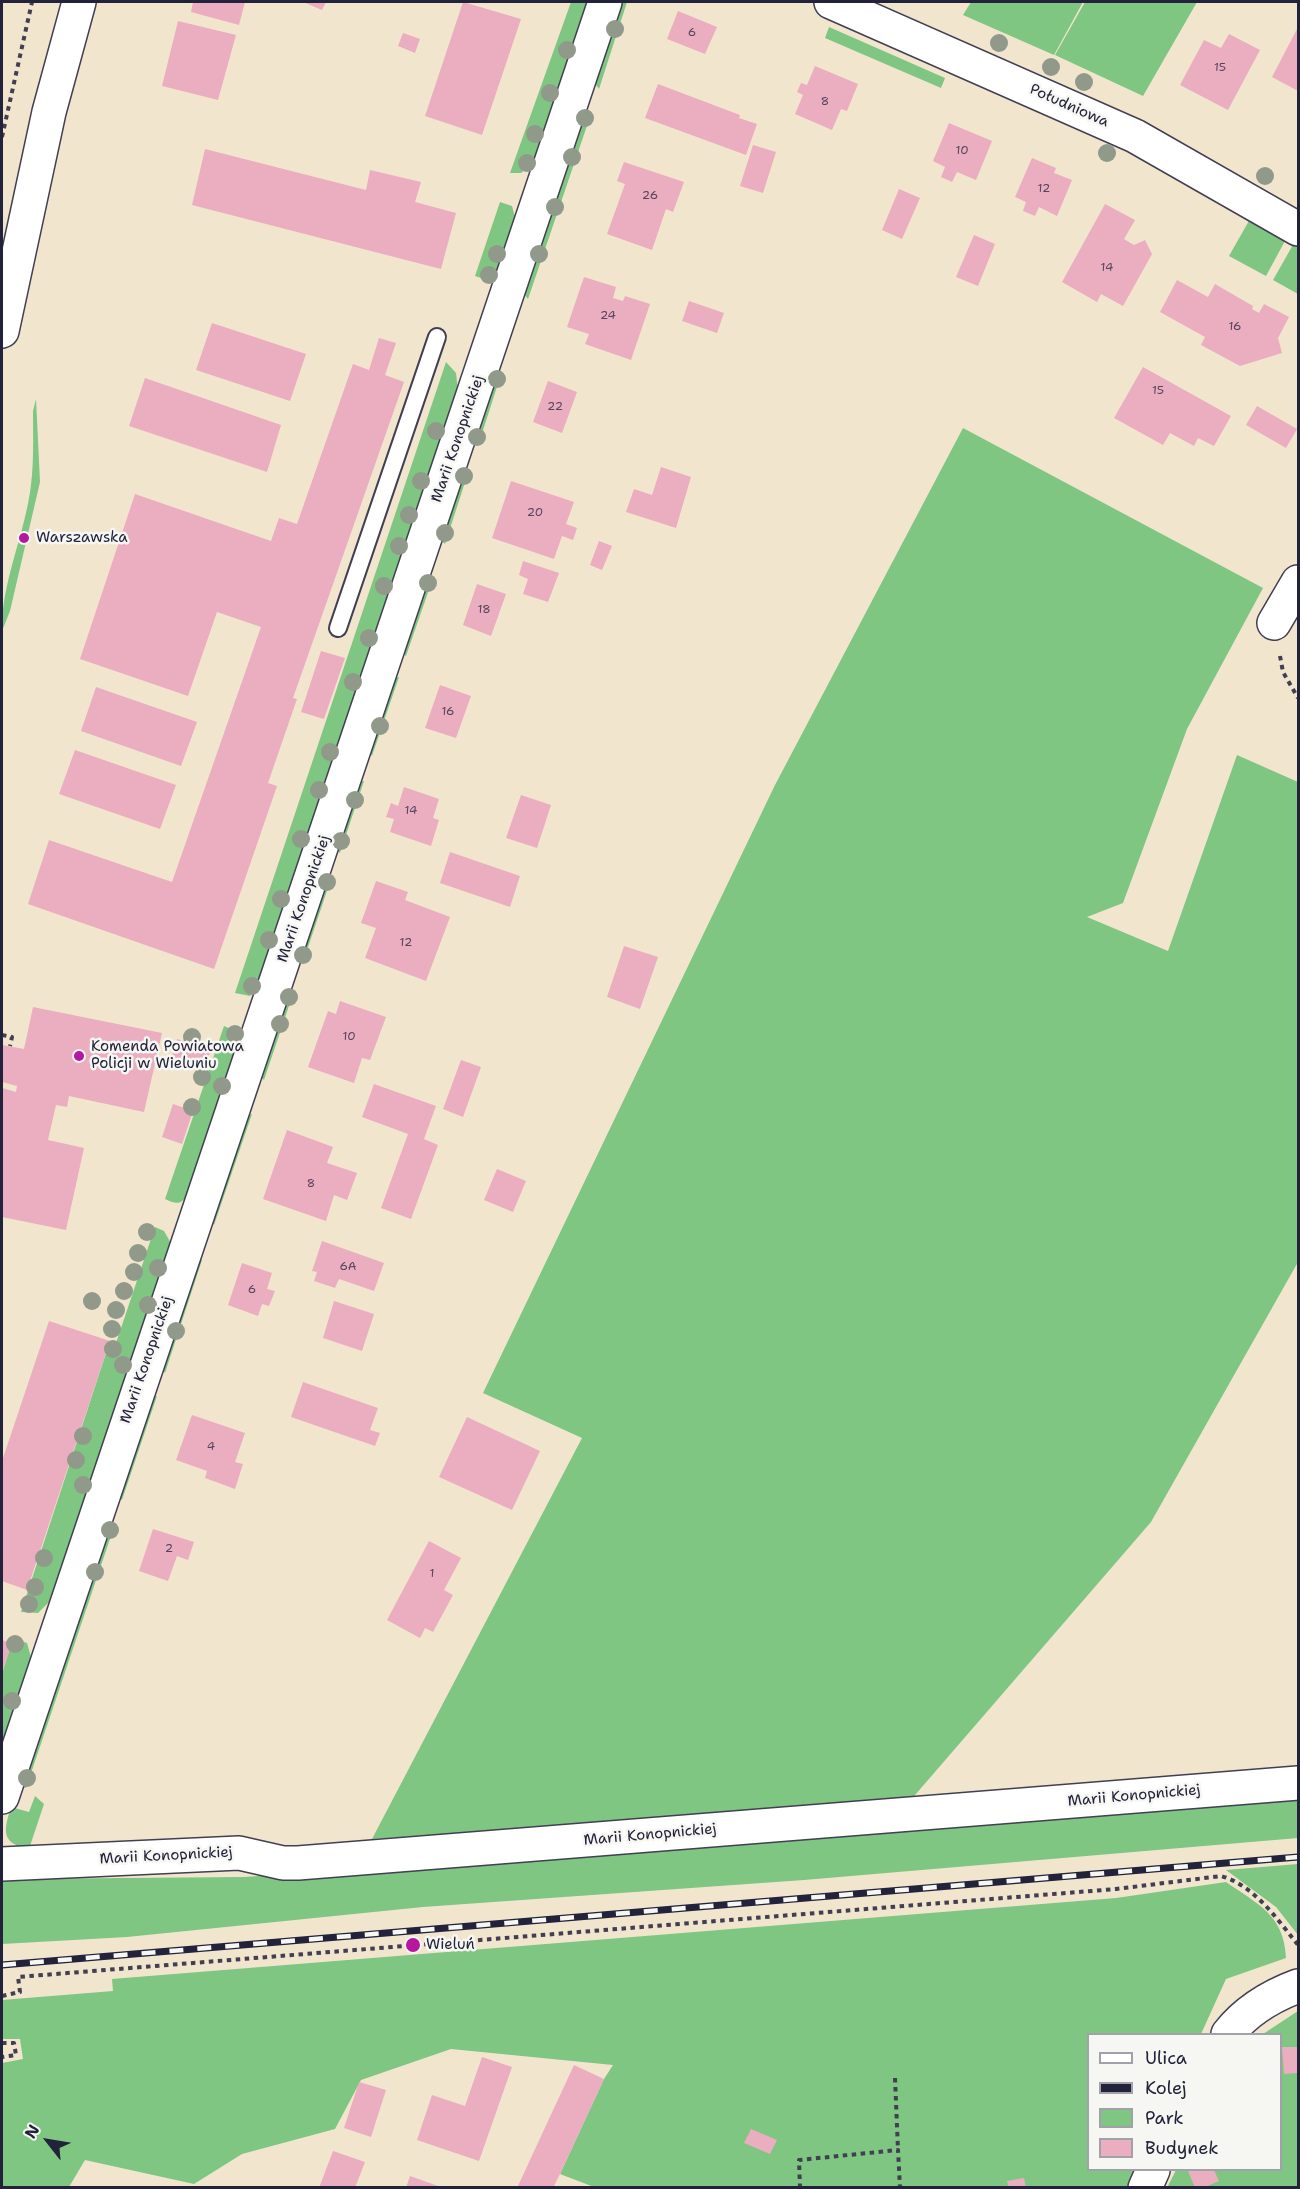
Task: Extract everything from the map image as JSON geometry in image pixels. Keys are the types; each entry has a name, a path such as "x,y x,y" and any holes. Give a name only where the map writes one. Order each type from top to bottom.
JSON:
{"street":[{"path":"2,331 49,112 79,2"},
{"name":"Marii Konopnickiej","path":"2,1797 605,2"},
{"name":"Południowa","path":"831,2 1117,128 1299,229"},
{"path":"1274,623 1299,582"},
{"name":"Marii Konopnickiej","path":"2,1864 239,1853 283,1863 298,1863 1299,1783"},
{"path":"1229,2033 1262,2003 1299,1986"},
{"path":"1144,2187 1152,2171"}],"lane":[{"path":"338,628 437,337"}],"path":[{"path":"2,137 32,2"},
{"path":"1274,623 1283,672 1299,698"},
{"path":"2,1035 12,1037 10,1046"},
{"path":"2,1996 20,1992 18,1977 1116,1889 1221,1876 1232,1880 1260,1901 1299,1946"},
{"path":"2,2043 14,2043 16,2055 2,2057"},
{"path":"895,2078 900,2187"},
{"path":"800,2187 799,2160 898,2150"}],"green space":[{"path":"571,2 591,2 534,162 521,173 510,173"},
{"path":"620,2 627,2 599,89 593,81"},
{"path":"971,2 1083,2 1054,55 963,15"},
{"path":"1085,2 1197,2 1143,96 1055,55"},
{"path":"829,27 945,78 941,88 825,38"},
{"path":"591,114 528,299 522,292 582,115"},
{"path":"500,202 512,206 516,221 496,275 484,279 475,276"},
{"path":"1250,219 1286,239 1266,276 1229,256"},
{"path":"1294,243 1298,246 1298,294 1273,280"},
{"path":"446,362 456,373 458,391 256,988 250,996 235,993"},
{"path":"502,371 478,446 472,438 493,373"},
{"path":"36,399 40,482 10,611 2,631 5,595 31,485 33,411"},
{"path":"963,428 1263,588 1187,729 1123,903 1087,917 1168,951 1237,755 1298,782 1298,1262 1151,1522 909,1802 372,1839 582,1438 483,1393 775,785"},
{"path":"469,470 445,544 438,538 462,471"},
{"path":"425,578 433,578 406,656 401,651"},
{"path":"399,677 372,756 368,750 392,678"},
{"path":"357,781 364,781 340,853 334,847"},
{"path":"332,876 303,962 297,957 325,877"},
{"path":"293,994 264,1080 258,1074 285,995"},
{"path":"224,1026 238,1032 240,1042 187,1196 177,1203 171,1202 165,1199"},
{"path":"252,1114 214,1225 209,1218 244,1116"},
{"path":"155,1227 164,1231 172,1245 49,1602 38,1613 21,1612 110,1341 116,1343"},
{"path":"193,1260 202,1260 165,1373 159,1366"},
{"path":"157,1396 122,1500 115,1493 148,1399"},
{"path":"115,1524 26,1788 18,1785 106,1526"},
{"path":"13,1638 27,1643 31,1657 2,1743 2,1674"},
{"path":"1298,1795 1298,1838 804,1880 423,1907 127,1937 2,1944 2,1879 244,1877 455,1863"},
{"path":"35,1796 44,1804 30,1846 15,1848 16,1845 6,1834 11,1807 29,1812"},
{"path":"1298,1864 1298,1935 1276,1907 1226,1870"},
{"path":"1226,1882 1259,1905 1275,1921 1284,1943 1286,1958 1226,1979 1201,2033 1087,2033 1087,2171 1138,2171 1130,2187 594,2187 560,2174 604,2079 613,2065 451,2049 361,2080 335,2129 242,2154 194,2184 85,2160 69,2187 2,2187 2,2063 23,2059 20,2039 2,2039 2,2000 113,1991 112,1979 1116,1898"},
{"path":"1298,2011 1298,2187 1167,2188 1176,2171 1282,2171 1282,2033 1265,2033"}],"building":[{"path":"193,2 245,2 239,25 191,12"},
{"path":"303,2 326,2 322,10"},
{"path":"463,2 521,19 482,135 425,116"},
{"path":"678,11 717,27 705,54 667,39"},
{"path":"178,21 236,35 218,100 162,86"},
{"path":"1298,27 1298,91 1272,77"},
{"path":"403,33 420,39 415,53 398,46"},
{"path":"1229,34 1260,50 1228,110 1180,85 1204,40 1221,48"},
{"path":"815,66 858,84 847,111 841,109 832,130 795,114 803,95 797,92 801,83 807,85"},
{"path":"658,84 740,115 739,118 757,124 746,155 645,118"},
{"path":"949,123 992,141 976,180 957,172 952,182 941,177 945,167 933,161"},
{"path":"753,145 776,152 763,193 740,186"},
{"path":"205,149 366,190 370,170 421,182 415,202 456,213 441,269 192,205"},
{"path":"1032,158 1056,168 1054,173 1072,180 1057,216 1039,207 1035,216 1023,211 1026,202 1015,197"},
{"path":"624,162 684,182 673,212 666,209 652,250 607,234 625,184 617,181"},
{"path":"899,189 920,198 902,239 882,230"},
{"path":"1105,204 1135,220 1124,239 1134,245 1145,240 1152,254 1123,306 1101,294 1097,302 1062,282"},
{"path":"974,235 995,244 978,286 956,277"},
{"path":"584,277 616,287 613,298 623,301 625,296 650,304 631,360 585,344 589,334 567,327"},
{"path":"1177,280 1208,297 1215,284 1253,306 1252,309 1259,313 1264,304 1289,317 1278,338 1282,353 1240,366 1201,345 1205,337 1160,312"},
{"path":"689,301 724,313 717,333 682,321"},
{"path":"212,323 306,354 290,401 196,370"},
{"path":"379,338 396,343 385,375 404,382 293,698 297,699 268,783 277,786 214,969 28,904 49,840 172,882 261,627 217,612 188,696 80,659 135,494 271,541 279,518 297,524 353,364 369,370"},
{"path":"1143,367 1231,416 1214,446 1198,438 1194,446 1170,433 1163,445 1114,418"},
{"path":"145,378 281,425 267,472 129,426"},
{"path":"548,381 577,392 562,433 533,422"},
{"path":"1257,406 1297,429 1286,448 1246,425"},
{"path":"661,467 691,477 676,528 626,512 634,489 652,495"},
{"path":"511,481 574,502 566,524 577,528 573,540 562,536 554,559 492,538"},
{"path":"599,541 612,546 602,570 590,565"},
{"path":"523,561 559,573 548,602 523,594 528,579 519,575"},
{"path":"477,584 506,594 491,636 463,625"},
{"path":"321,651 345,658 324,719 301,712"},
{"path":"440,685 471,696 456,738 425,728"},
{"path":"96,687 197,722 181,766 81,731"},
{"path":"75,750 176,785 160,829 59,794"},
{"path":"404,787 439,799 433,818 439,820 431,846 390,832 394,819 386,817 391,803 398,806"},
{"path":"521,795 551,805 537,848 506,838"},
{"path":"450,852 520,876 510,907 440,883"},
{"path":"376,881 408,892 405,900 450,917 426,981 365,958 376,928 361,923"},
{"path":"624,946 658,957 640,1009 607,997"},
{"path":"340,1001 386,1017 370,1060 362,1058 354,1083 308,1067 328,1011 336,1014"},
{"path":"33,1007 162,1033 144,1112 69,1096 67,1107 56,1105 48,1140 84,1148 66,1230 2,1217 2,1088 16,1092 17,1086 2,1082 2,1045 24,1049"},
{"path":"177,1039 211,1049 204,1072 170,1062"},
{"path":"461,1060 481,1067 463,1117 443,1109"},
{"path":"374,1084 436,1106 424,1139 438,1145 411,1219 381,1208 408,1134 362,1117"},
{"path":"173,1104 193,1111 182,1144 162,1137"},
{"path":"287,1130 333,1147 327,1163 357,1173 347,1200 334,1195 326,1221 263,1199"},
{"path":"497,1169 526,1181 513,1212 484,1200"},
{"path":"322,1241 384,1263 374,1291 339,1279 335,1288 314,1281 317,1272 312,1271"},
{"path":"242,1263 272,1273 267,1289 275,1291 269,1306 262,1304 258,1316 228,1305"},
{"path":"334,1301 374,1314 362,1351 323,1338"},
{"path":"49,1321 110,1341 27,1590 2,1581 2,1461"},
{"path":"303,1382 378,1408 370,1430 380,1433 375,1446 291,1417"},
{"path":"192,1415 245,1433 235,1462 243,1464 235,1489 205,1478 207,1471 176,1460"},
{"path":"467,1417 540,1451 512,1510 439,1477"},
{"path":"153,1529 194,1542 188,1560 177,1556 168,1581 139,1571"},
{"path":"429,1541 461,1558 444,1590 453,1595 433,1632 425,1628 420,1638 387,1620"},
{"path":"2,1640 12,1643 2,1673"},
{"path":"1282,2047 1298,2047 1298,2073 1284,2074"},
{"path":"482,2057 512,2067 479,2161 417,2140 432,2095 465,2106"},
{"path":"574,2065 604,2079 560,2174 553,2188 517,2188"},
{"path":"359,2082 386,2090 371,2137 344,2128"},
{"path":"751,2129 777,2140 770,2154 744,2143"},
{"path":"333,2151 365,2162 355,2188 319,2188"},
{"path":"1188,2171 1214,2171 1219,2181 1203,2188 1195,2188"},
{"path":"410,2176 441,2187 441,2188 406,2188"},
{"path":"1024,2178 1026,2188 1009,2188 1007,2181"}],"railway":[{"path":"2,1965 1298,1857"}],"place":[{"name":"Warszawska","path":"24,538"},
{"name":"Komenda Powiatowa Policji w Wieluniu","path":"79,1056"},
{"name":"Wieluń","path":"413,1945"}]}
